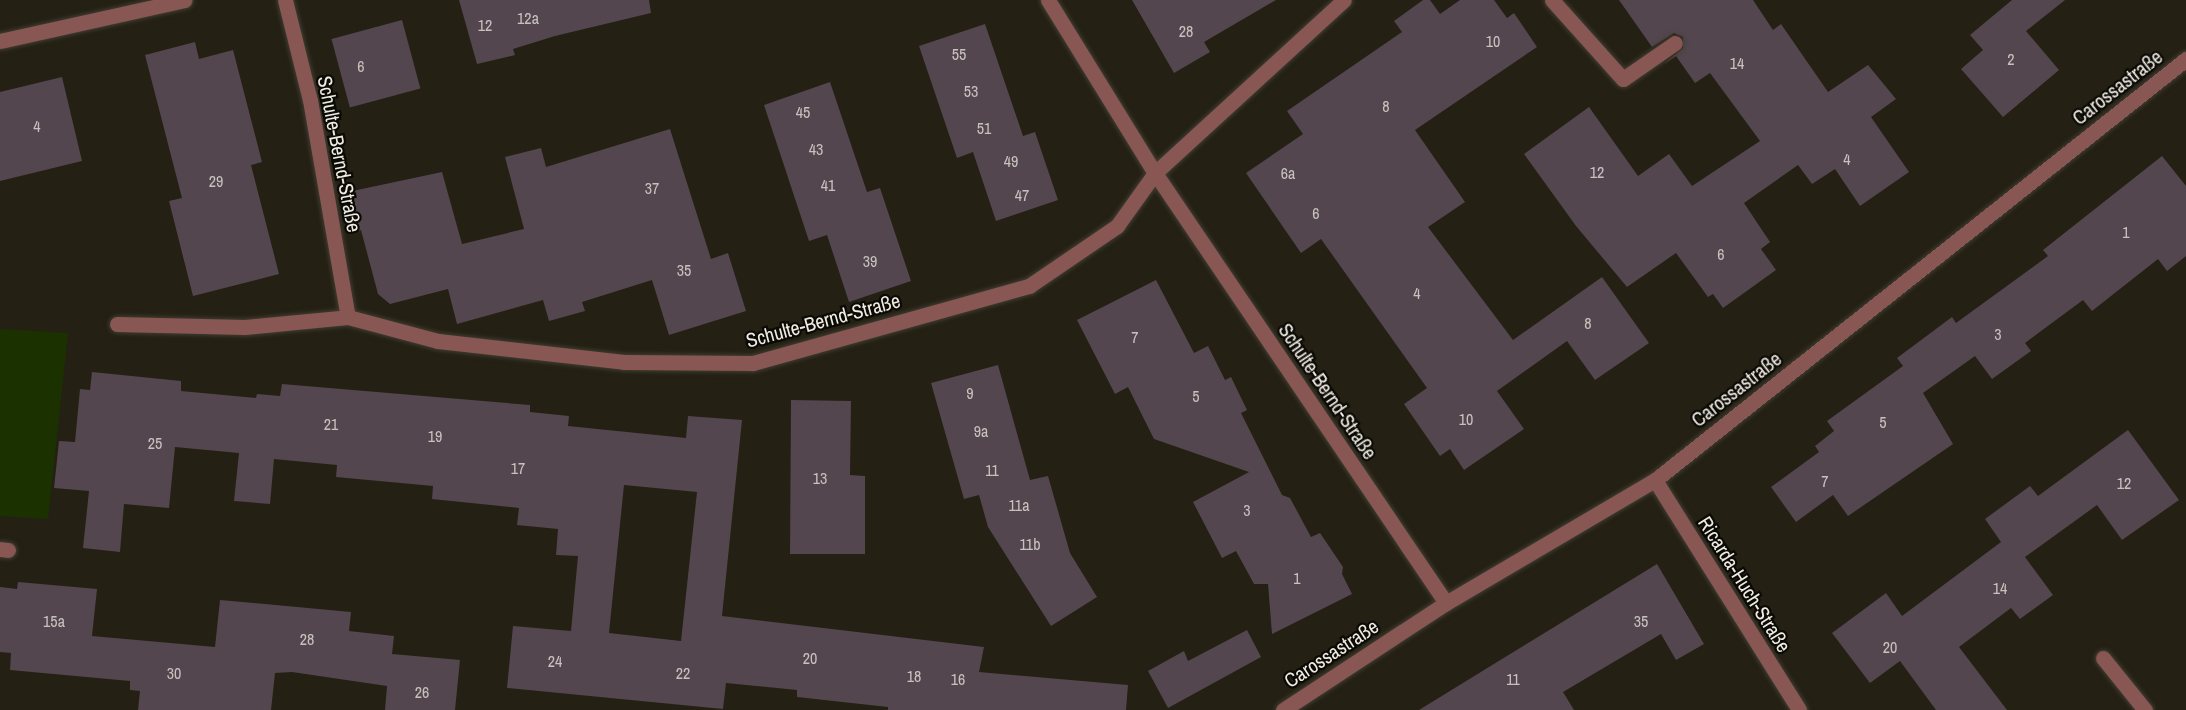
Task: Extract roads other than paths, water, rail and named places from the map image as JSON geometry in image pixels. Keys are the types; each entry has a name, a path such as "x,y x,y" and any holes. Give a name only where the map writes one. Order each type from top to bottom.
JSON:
{"street":[{"path":"0,41 185,0"},
{"name":"Schulte-Bernd-Straße","path":"285,0 310,100 348,317"},
{"name":"Schulte-Bernd-Straße","path":"1048,0 1155,172 1446,603"},
{"name":"Schulte-Bernd-Straße","path":"117,324 245,327 348,317 461,344 624,362 753,363 1029,286 1117,226 1155,172 1344,0"},
{"path":"1552,0 1623,79 1675,43"},
{"name":"Carossastraße","path":"1283,710 1446,603 1655,480 2186,59"},
{"name":"Ricarda-Huch-Straße","path":"1655,480 1799,710"},
{"path":"2103,658 2145,710"}]}
